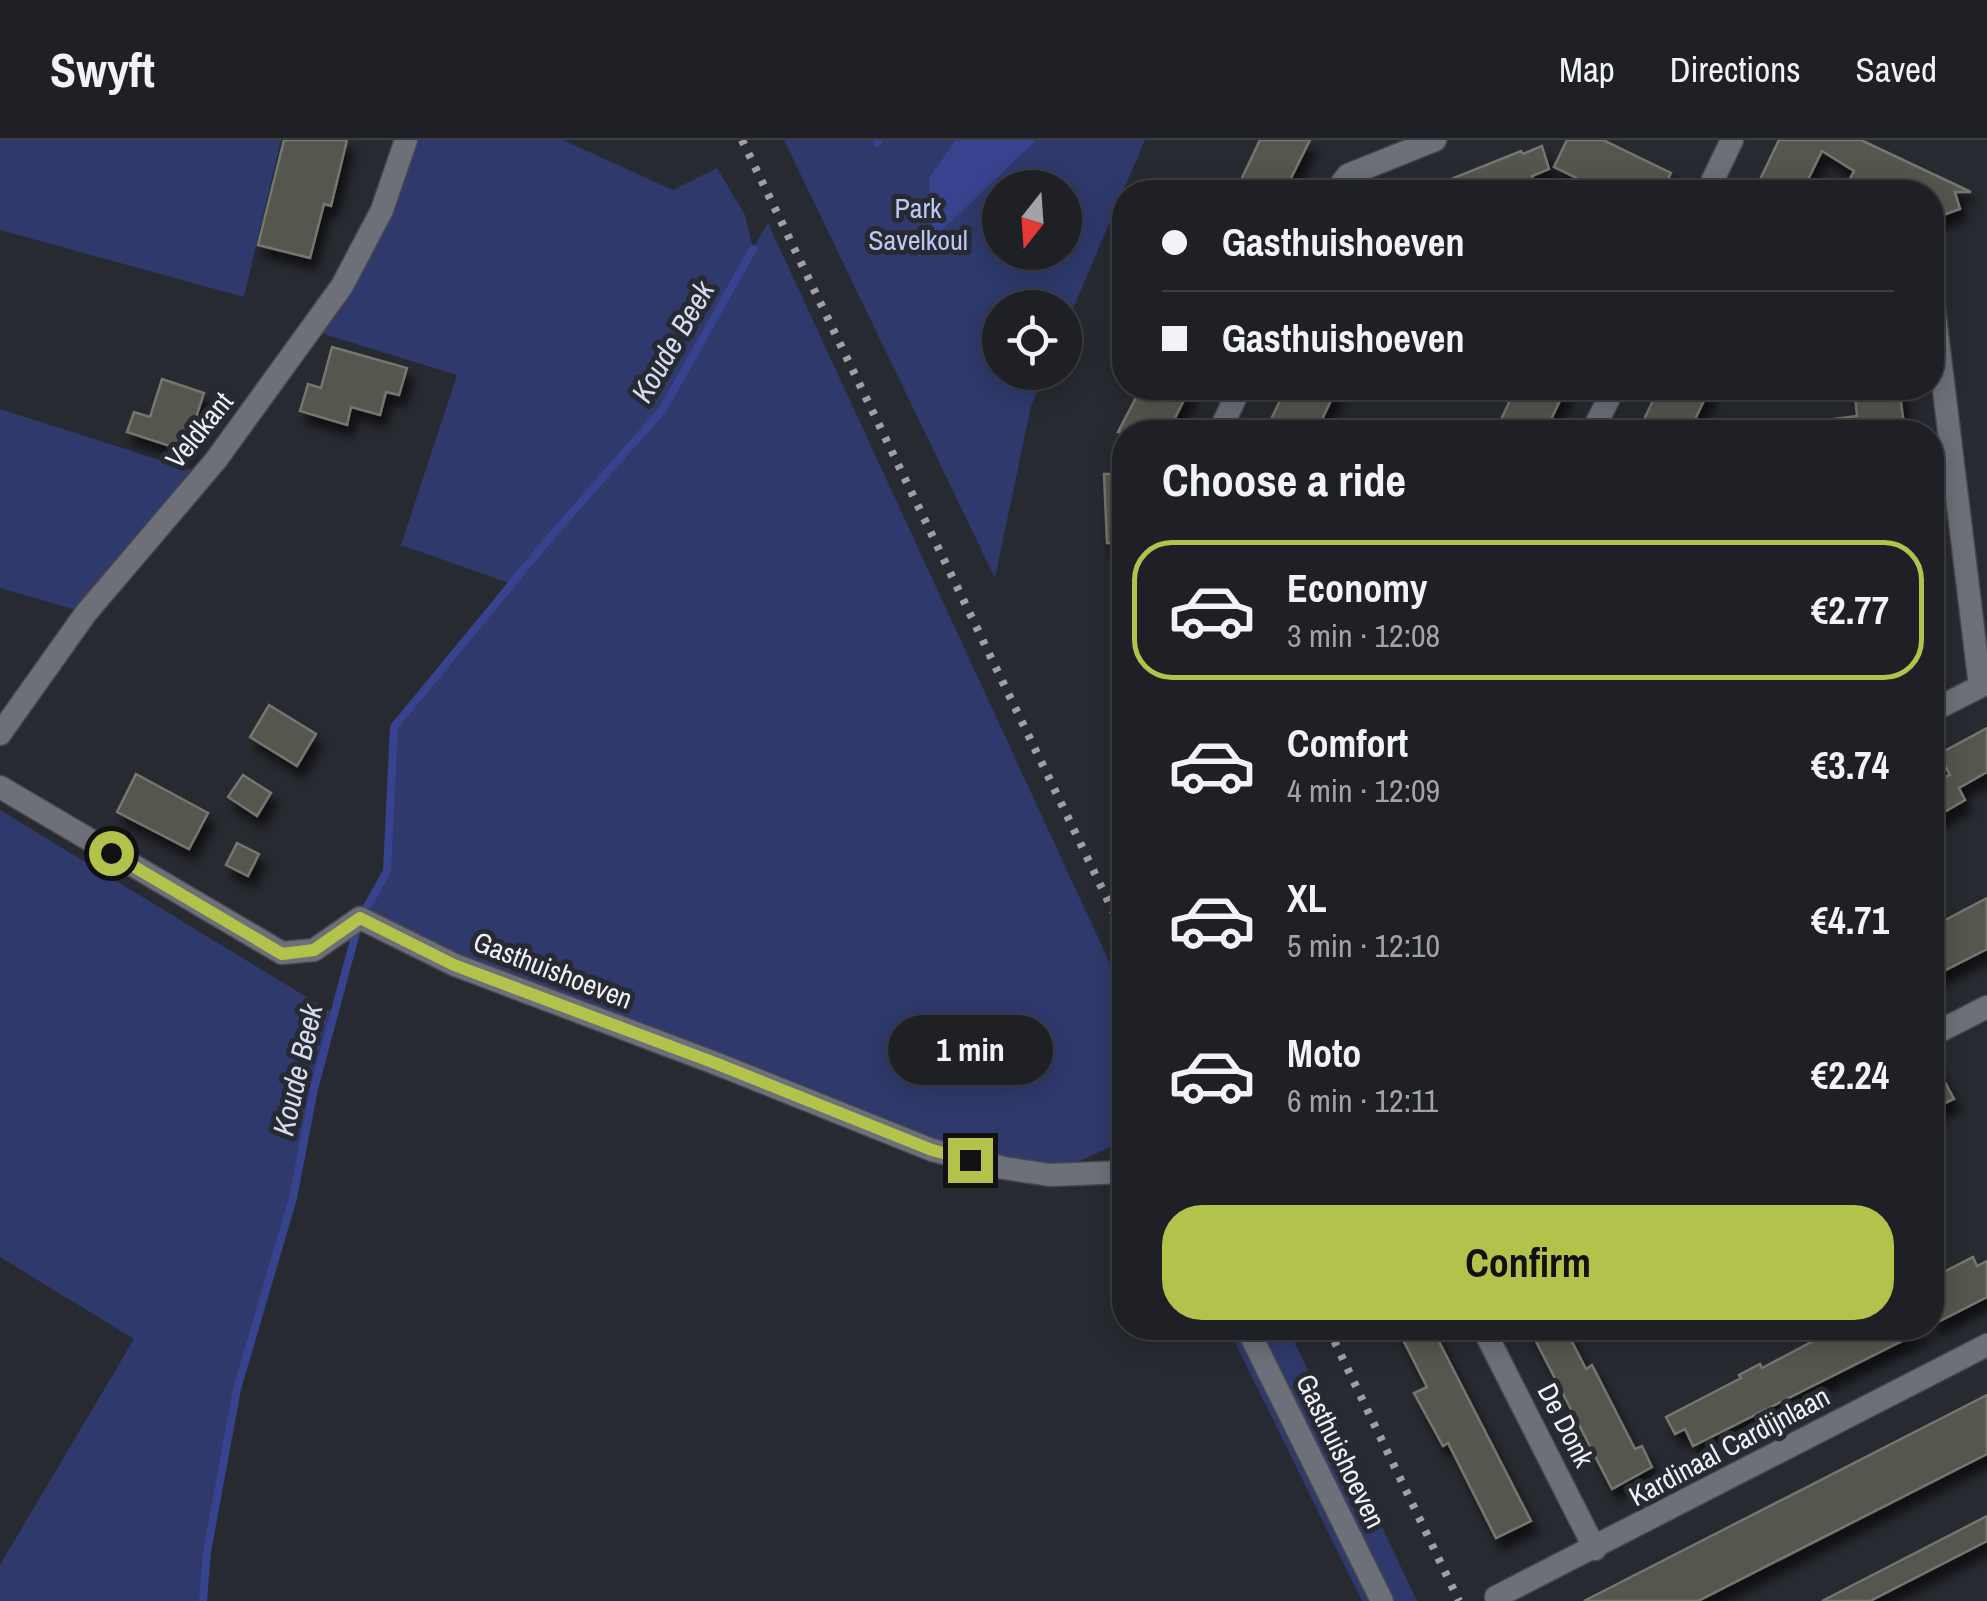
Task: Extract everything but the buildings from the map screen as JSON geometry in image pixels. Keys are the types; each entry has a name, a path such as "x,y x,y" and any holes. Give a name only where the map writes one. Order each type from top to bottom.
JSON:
{"street":[{"name":"Veldkant","path":"0,734 86,613 228,444 342,286 382,210 406,140"},
{"path":"1344,180 1348,175 1435,140"},
{"path":"1713,180 1732,140"},
{"path":"1944,377 1984,685 1944,706"},
{"name":"Gasthuishoeven","path":"0,787 282,954 314,950 360,918 454,965 932,1150 1004,1168 1050,1174 1112,1172"},
{"path":"1944,1029 1987,1007"},
{"name":"Gasthuishoeven","path":"1253,1340 1382,1601"},
{"name":"De Donk","path":"1489,1340 1595,1550"},
{"name":"Kardinaal Cardijnlaan","path":"1496,1598 1987,1345"}],"green space":[{"path":"0,140 281,140 244,297 0,230"},
{"path":"406,140 563,140 673,190 717,168 745,215 753,248 768,223 1112,968 1112,1146 1050,1175 1004,1168 360,918 387,871 394,727 514,581 506,582 401,545 457,375 311,330"},
{"name":"Park Savelkoul","path":"784,140 1145,140 1128,180 1112,180 1112,217 1081,290 982,290 982,390 1038,390 1031,406 995,578"},
{"path":"0,409 204,474 86,613 0,588"},
{"path":"0,810 336,1015 314,1089 293,1198 237,1389 207,1552 203,1601 0,1601 0,1565 134,1339 0,1257"},
{"path":"1234,1340 1294,1340 1417,1601 1362,1601"}],"shaded area":[{"path":"956,140 1036,140 1005,170 982,170 982,192 932,240 929,178"}],"waterway":[{"name":"Koude Beek","path":"362,916 387,871 394,727 547,541 663,409 753,249"},
{"name":"Koude Beek","path":"203,1601 207,1552 237,1389 293,1198 314,1089 357,929"}],"railway":[{"path":"742,140 1112,909"},
{"path":"1334,1340 1459,1601"}],"route":[{"path":"111,853 282,954 314,950 360,918 454,965 932,1150 970,1160"}]}
